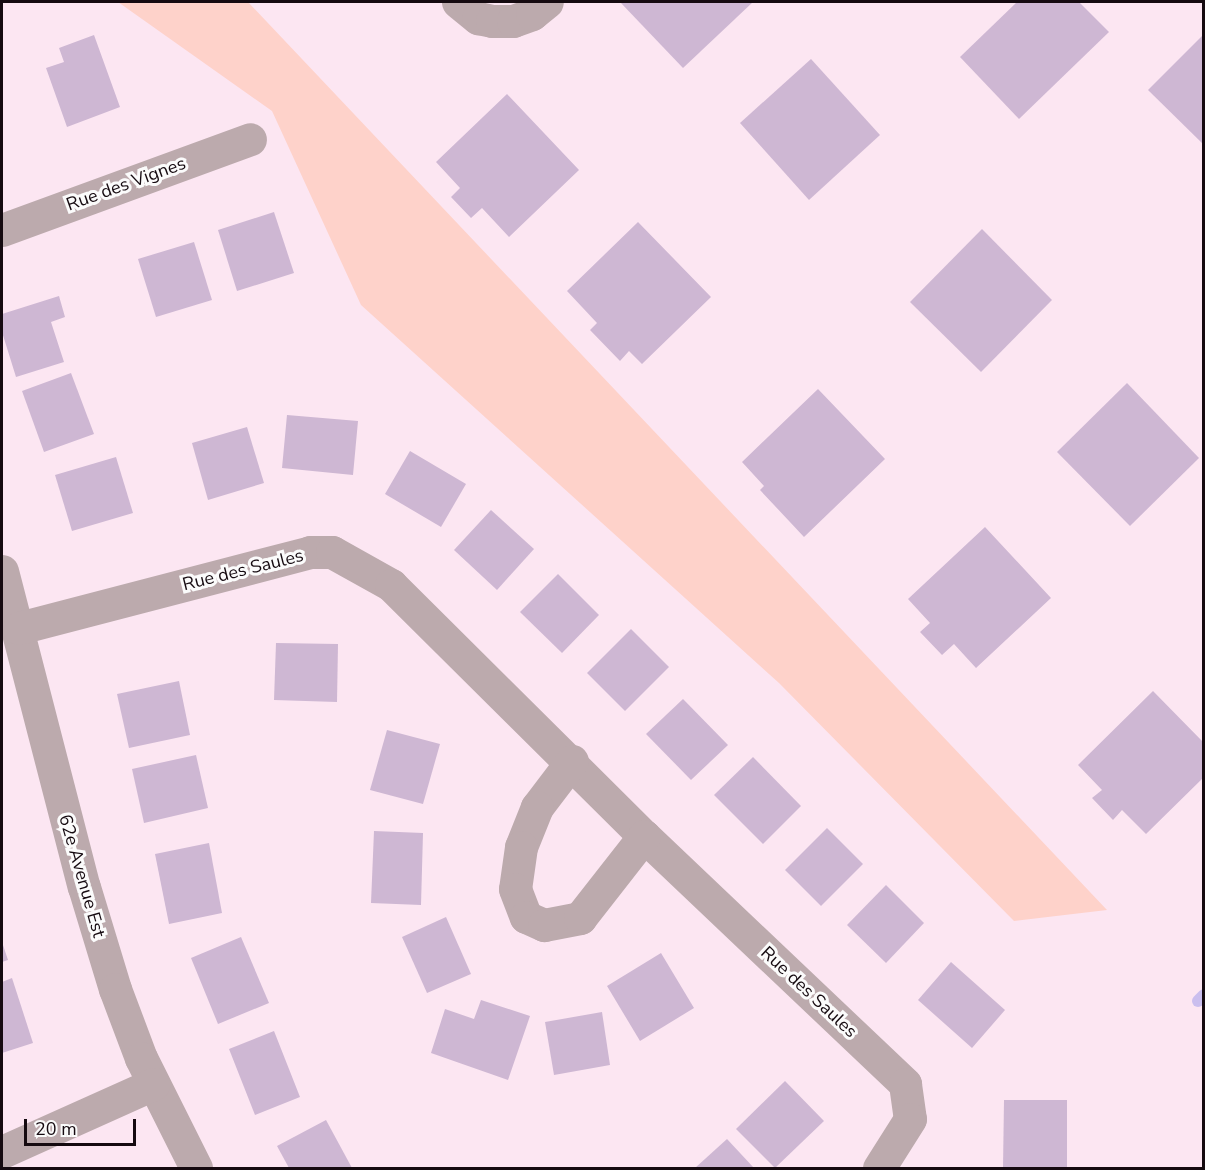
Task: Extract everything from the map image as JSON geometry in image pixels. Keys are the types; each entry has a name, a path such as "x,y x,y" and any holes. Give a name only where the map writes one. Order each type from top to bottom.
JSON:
{"street":[{"path":"458,2 478,18 492,21 513,21 532,14 547,2"},
{"name":"Rue des Vignes","path":"2,230 250,139"},
{"name":"Rue des Saules","path":"19,628 310,552 332,552 391,585 572,762 644,836 905,1084 910,1119 879,1168"},
{"name":"62e Avenue Est","path":"2,571 19,628 84,886 116,989 153,1084 196,1168"},
{"path":"572,762 537,807 521,847 515,889 526,917 544,925 580,918 644,836"},
{"path":"2,1152 153,1084"}],"shaded area":[{"path":"118,2 248,2 1107,910 1014,921 779,683 361,305 272,111"}],"building":[{"path":"620,2 753,2 683,68"},
{"path":"1017,2 1079,2 1109,32 1019,119 960,57"},
{"path":"1204,34 1204,145 1148,90"},
{"path":"94,35 120,107 67,127 46,68 64,62 59,48"},
{"path":"811,59 880,135 809,200 740,123"},
{"path":"507,94 579,170 509,237 482,208 471,218 451,197 460,188 436,162"},
{"path":"274,212 294,273 237,291 218,230"},
{"path":"638,222 711,297 642,364 629,351 620,361 590,330 597,323 567,291"},
{"path":"982,229 1052,300 981,372 910,302"},
{"path":"194,242 212,300 156,317 138,259"},
{"path":"59,296 65,317 51,322 64,362 16,377 2,332 2,314"},
{"path":"71,373 94,434 44,452 22,391"},
{"path":"1127,383 1199,458 1130,526 1057,452"},
{"path":"818,389 885,459 804,537 760,490 764,486 742,462"},
{"path":"287,415 358,421 353,475 282,468"},
{"path":"247,427 264,483 208,500 192,443"},
{"path":"410,451 466,484 441,527 385,494"},
{"path":"116,457 133,513 72,531 55,475"},
{"path":"491,510 534,549 497,590 454,550"},
{"path":"985,527 1051,598 976,668 954,644 942,655 920,632 930,623 908,599"},
{"path":"558,574 599,615 562,653 520,612"},
{"path":"631,629 669,667 625,711 587,673"},
{"path":"276,643 338,644 337,702 274,700"},
{"path":"179,681 190,735 129,748 117,694"},
{"path":"1153,691 1204,743 1204,777 1146,834 1122,810 1113,820 1092,798 1102,790 1078,765"},
{"path":"683,699 728,745 691,780 646,734"},
{"path":"387,730 440,744 423,804 370,790"},
{"path":"196,755 208,808 144,823 132,769"},
{"path":"753,757 801,806 763,844 714,795"},
{"path":"827,828 863,864 821,906 785,870"},
{"path":"374,831 423,833 421,905 371,903"},
{"path":"209,843 222,913 169,924 155,854"},
{"path":"886,885 924,923 886,963 847,925"},
{"path":"446,917 471,974 427,993 402,937"},
{"path":"241,937 269,1003 218,1024 191,958"},
{"path":"2,942 8,960 2,962"},
{"path":"661,953 694,1008 640,1041 607,986"},
{"path":"951,962 1005,1010 972,1048 918,1000"},
{"path":"12,978 33,1043 2,1053 2,982"},
{"path":"481,1000 530,1016 508,1080 431,1053 445,1009 474,1019"},
{"path":"602,1012 610,1065 554,1075 545,1022"},
{"path":"274,1031 300,1097 255,1115 229,1049"},
{"path":"785,1081 824,1121 775,1168 736,1129"},
{"path":"1004,1100 1067,1100 1067,1168 1003,1168"},
{"path":"326,1120 352,1168 289,1168 277,1146"},
{"path":"727,1139 754,1168 695,1168"}],"waterway":[{"path":"1198,1001 1204,995"}]}
